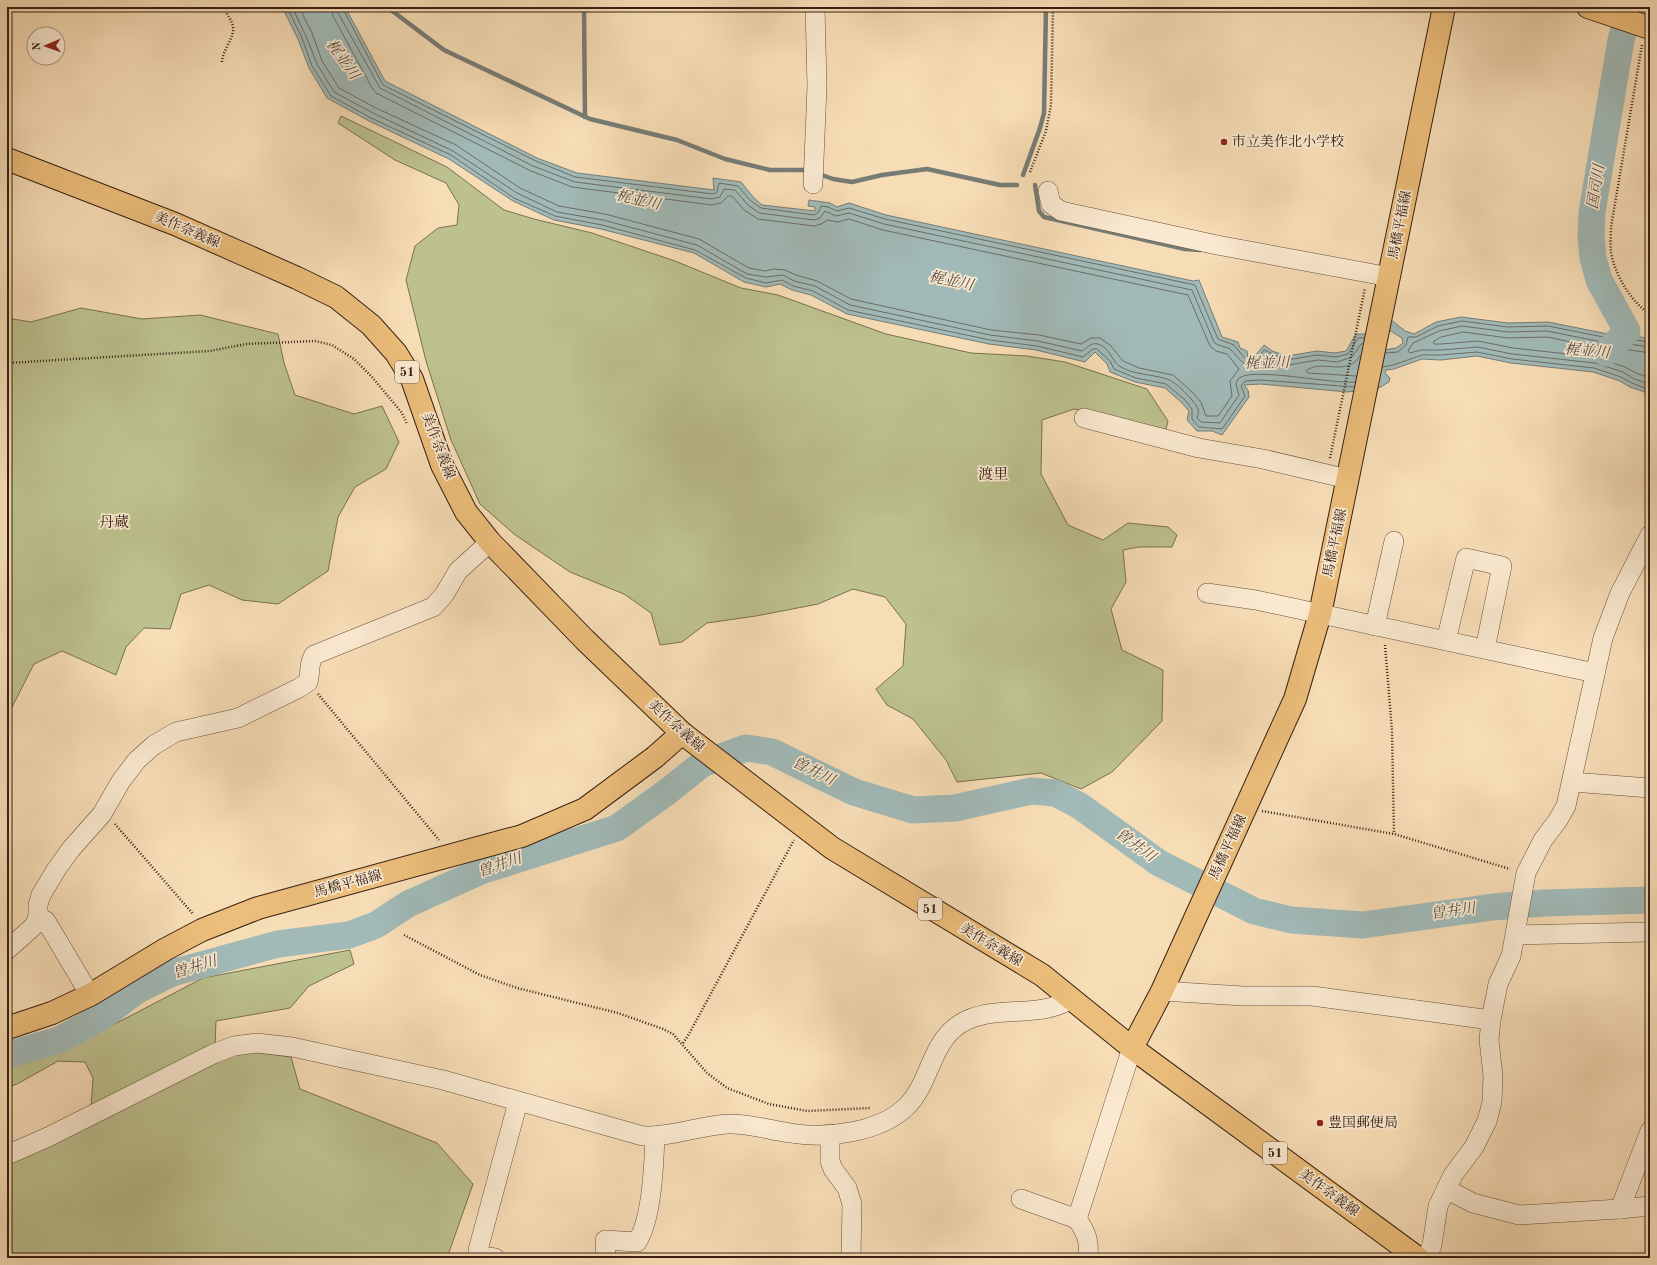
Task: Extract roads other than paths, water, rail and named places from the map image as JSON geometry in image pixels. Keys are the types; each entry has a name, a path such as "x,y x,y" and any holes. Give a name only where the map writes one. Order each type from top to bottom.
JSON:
{"main road":[{"name":"馬橋平福線","path":"1132,1048 1162,991 1295,699 1320,614 1444,7"},
{"path":"1588,7 1646,27"},
{"name":"美作奈義線","path":"7,159 175,224 298,278 336,297 371,324 396,353 412,380 442,465 466,512 490,542 585,640 682,733 832,848 1042,975 1132,1048 1418,1258"},
{"name":"馬橋平福線","path":"7,1028 52,1013 90,995 166,949 202,930 258,908 522,836 585,808 655,757 682,733"}],"street":[{"path":"812,184 817,86 815,7"},
{"path":"1048,191 1051,204 1061,211 1217,245 1389,279"},
{"path":"1084,418 1199,448 1349,476"},
{"path":"1427,1258 1432,1245 1438,1206 1453,1175 1474,1147 1487,1121 1492,1102 1493,1076 1489,1040 1491,1020 1498,984 1511,956 1517,931 1525,881 1543,840 1558,820 1566,806 1603,638 1620,593 1650,535"},
{"path":"1380,627 1394,541"},
{"path":"7,950 35,924 38,916 38,905 41,895 56,870 71,849 102,814 121,782 137,760 154,745 176,732 238,718 308,682 309,662 314,655 433,607 444,595 458,571 490,542"},
{"path":"1446,641 1466,558 1502,566 1485,649"},
{"path":"1207,593 1256,600 1595,673"},
{"path":"1572,782 1650,788"},
{"path":"38,916 46,921 90,995"},
{"path":"1517,931 1650,932"},
{"path":"1162,991 1243,996 1312,996 1491,1020"},
{"path":"7,1155 48,1137 213,1054 234,1046 257,1043 292,1047 443,1080 643,1136 655,1136 726,1124 749,1124 791,1134 854,1133 879,1125 906,1107 922,1085 948,1032 961,1023 980,1016 1044,1009 1061,1005 1071,999"},
{"path":"1077,1220 1132,1048"},
{"path":"495,1258 481,1256 478,1250 518,1102"},
{"path":"1620,1209 1650,1131"},
{"path":"830,1134 831,1165 847,1188 852,1204 851,1258"},
{"path":"606,1258 605,1240 638,1242 643,1233 654,1173 655,1136"},
{"path":"1446,1189 1473,1203 1519,1214 1650,1206"},
{"path":"1021,1199 1077,1220 1086,1232 1089,1250 1087,1258"}],"water":[{"name":"梶並川","path":"282,7 345,7 385,81 537,158 577,173 714,190 713,178 741,182 762,205 815,211 815,207 808,206 809,200 830,203 837,207 849,203 886,215 1193,281 1199,280 1222,337 1238,342 1240,348 1247,351 1248,357 1255,356 1264,345 1272,351 1287,356 1317,351 1335,353 1346,351 1356,334 1365,334 1384,350 1396,348 1403,343 1402,338 1389,330 1390,319 1405,331 1414,334 1436,322 1461,317 1508,323 1548,322 1608,334 1616,332 1650,339 1650,394 1630,387 1620,381 1593,372 1511,363 1477,356 1441,360 1422,359 1394,369 1386,370 1385,373 1390,378 1389,382 1377,389 1347,392 1261,384 1244,385 1248,390 1249,397 1222,435 1212,431 1197,431 1187,420 1189,411 1165,388 1135,382 1110,372 1107,364 1095,352 1085,362 1036,350 989,344 847,314 811,295 792,290 780,284 766,287 744,282 694,253 601,229 554,220 513,201 449,159 369,121 327,98 309,68 298,39"}],"waterway":[{"path":"387,7 444,50 590,119 677,140 725,159 770,170 807,170"},
{"path":"584,7 585,117"},
{"path":"1023,175 1044,113 1046,7"},
{"name":"国司川","path":"1606,353 1627,331 1599,280 1593,258 1591,236 1592,212 1621,40 1630,7"},
{"path":"819,174 833,179 852,182 882,175 927,169 1000,185 1017,185"},
{"path":"1035,185 1039,211 1044,217 1185,249 1200,250"},
{"name":"曽井川","path":"7,1055 59,1040 102,1017 136,991 172,973 278,944 349,935 376,925 408,904 481,871 617,828 667,792 702,764 746,748 772,752 854,792 913,810 955,808 1031,791 1055,793 1080,806 1159,863 1254,911 1291,920 1363,925 1493,907 1544,903 1650,900"}],"place":[{"name":"市立美作北小学校","path":"1224,142"},
{"name":"豊国郵便局","path":"1320,1123"}],"district":[{"name":"渡里","path":"993,475"},
{"name":"丹蔵","path":"114,523"}]}
